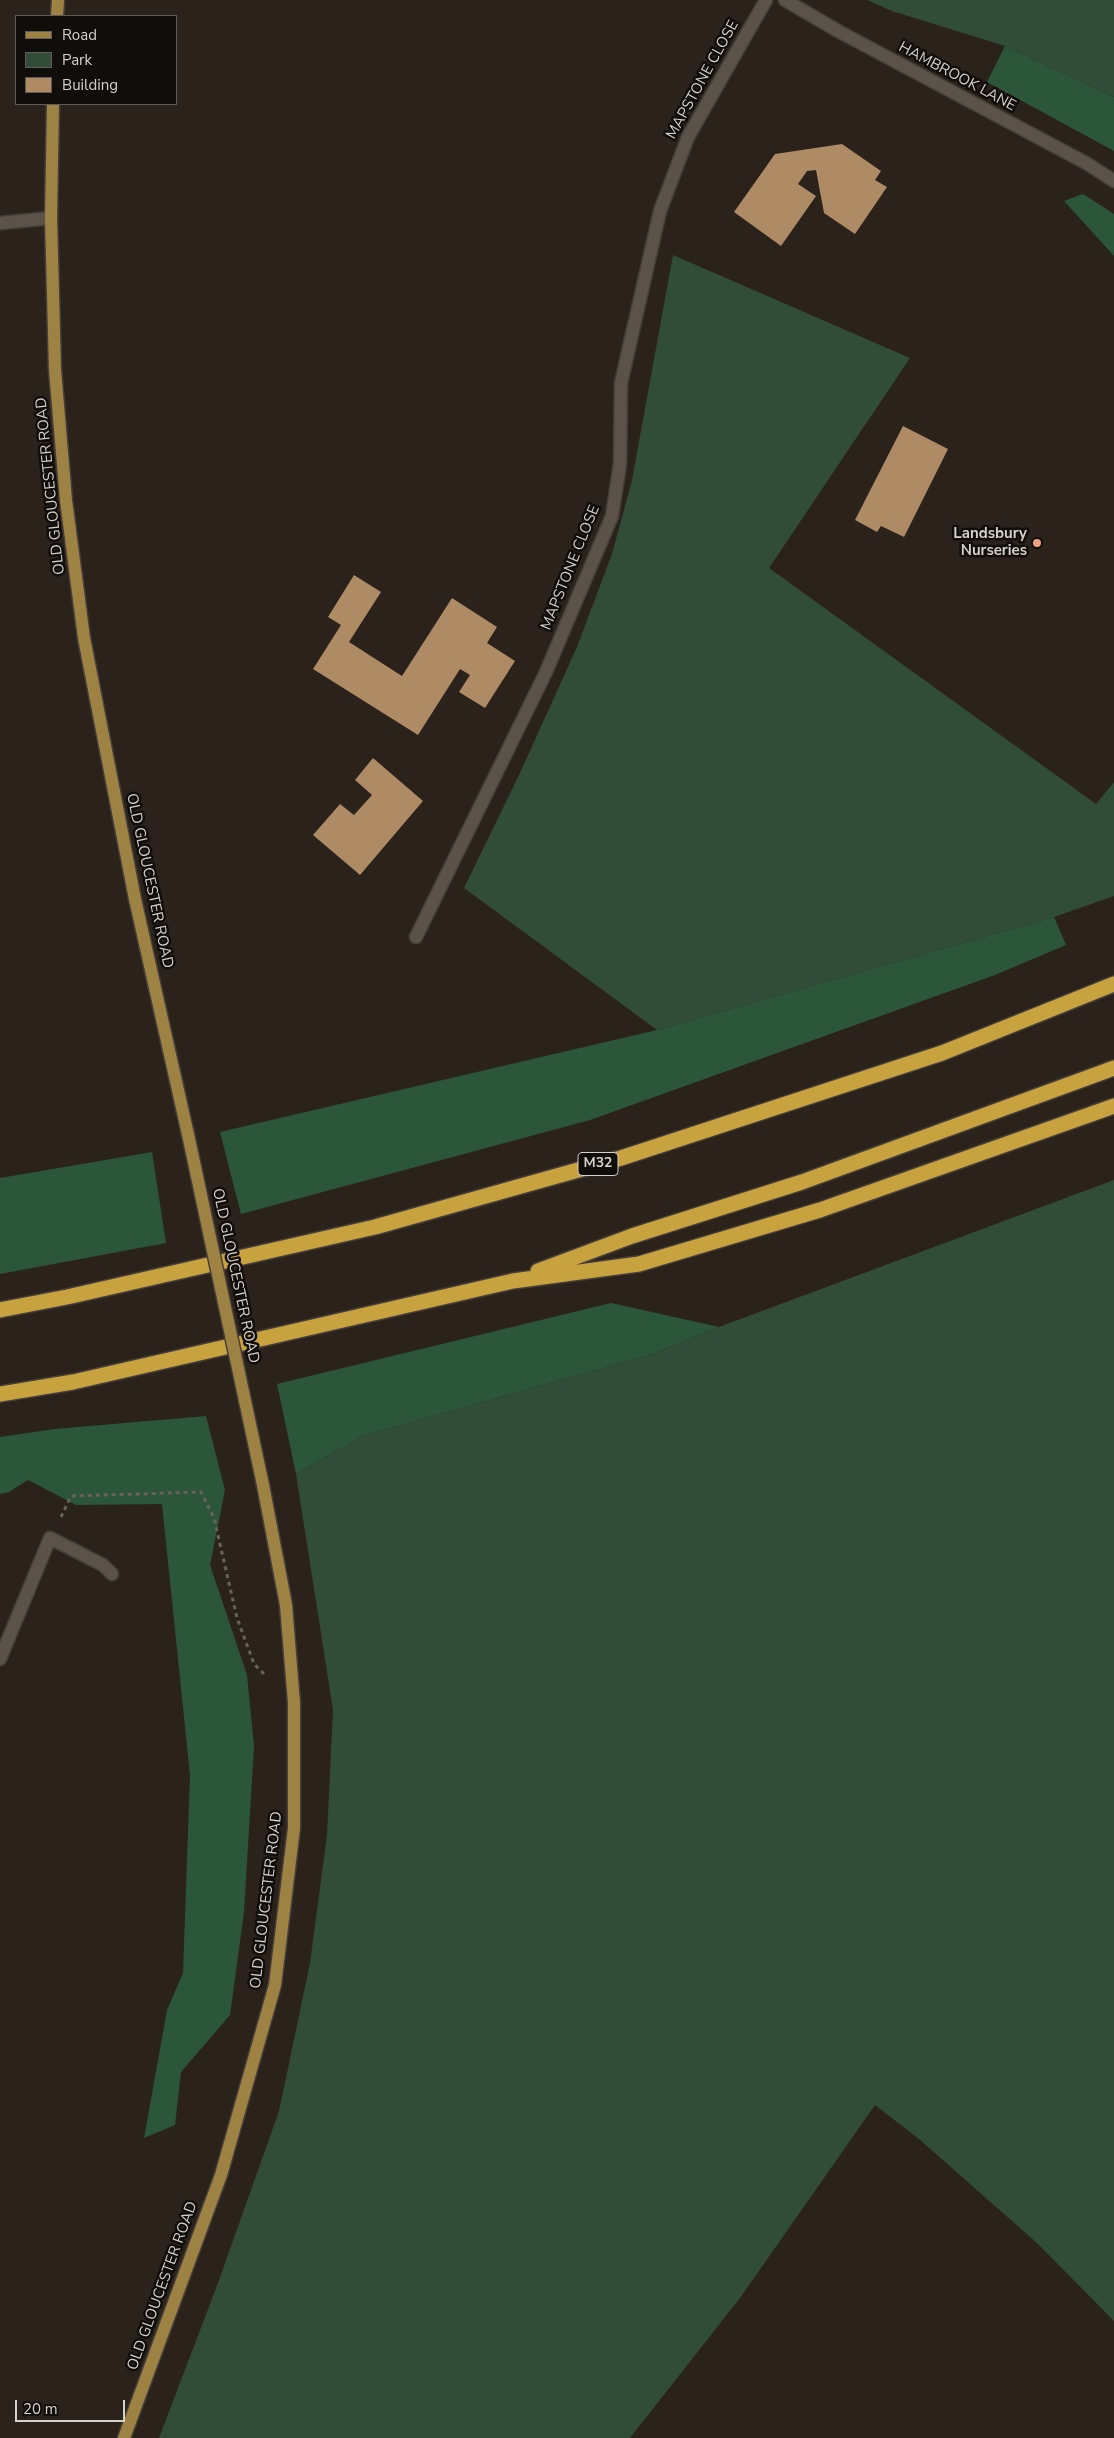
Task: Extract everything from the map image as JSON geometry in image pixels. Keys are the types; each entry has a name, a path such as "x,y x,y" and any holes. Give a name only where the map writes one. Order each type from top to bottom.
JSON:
{"highway":[{"name":"M32","path":"0,1310 375,1227 621,1158 942,1053 1114,984"},
{"path":"513,1281 632,1236 802,1182 1114,1068"},
{"path":"0,1394 73,1382 513,1281 639,1264 820,1210 1114,1106"}],"main road":[{"path":"57,15 58,0"},
{"name":"OLD GLOUCESTER ROAD","path":"53,105 51,218 56,370 63,463 84,638 135,899 189,1139 263,1485 286,1605 294,1703 294,1828 275,1985 221,2175 124,2438"}],"street":[{"name":"MAPSTONE CLOSE","path":"416,937 546,672 612,516 620,464 621,383 660,211 688,137 766,0"},
{"name":"HAMBROOK LANE","path":"785,0 846,36 1086,164 1114,181"},
{"path":"0,223 51,218"},
{"path":"0,1659 50,1538 102,1565 112,1574"}],"path":[{"path":"50,1538 71,1496 201,1492 214,1518 237,1618 254,1664 294,1703"}],"green space":[{"path":"867,0 1114,0 1114,97 1005,46 892,11"},
{"path":"1005,46 1114,97 1114,151 987,82"},
{"path":"1083,194 1114,214 1114,256 1064,201"},
{"path":"673,255 910,358 769,568 1096,804 1114,782 1114,896 1054,917 657,1030 464,888 519,775 577,647 612,554 632,480"},
{"path":"1054,917 1066,945 995,975 590,1120 241,1214 220,1132 657,1030"},
{"path":"152,1152 166,1243 0,1274 0,1178"},
{"path":"1114,1180 1114,2321 1037,2243 919,2139 875,2105 740,2298 630,2438 159,2438 218,2283 279,2111 310,1963 327,1835 333,1710 296,1474 363,1436 653,1354 719,1327"},
{"path":"611,1303 719,1327 653,1354 363,1436 296,1474 277,1384"},
{"path":"206,1416 225,1490 210,1565 247,1675 254,1746 244,1912 230,2015 181,2072 175,2125 144,2138 167,2010 183,1973 190,1775 162,1504 76,1505 28,1480 9,1492 0,1494 0,1437 55,1429"}],"building":[{"path":"842,144 881,171 875,180 887,187 855,234 824,213 816,170 807,171 798,184 816,196 781,246 734,212 775,154"},
{"path":"903,426 948,449 904,537 881,526 877,532 855,520"},
{"path":"354,575 381,592 349,642 402,676 452,598 497,627 487,643 515,661 485,708 459,692 470,675 460,669 418,735 313,669 341,625 328,617"},
{"path":"373,758 423,801 360,875 313,835 340,804 354,815 372,795 355,780"}],"place":[{"name":"Landsbury Nurseries","path":"1037,543"}]}
